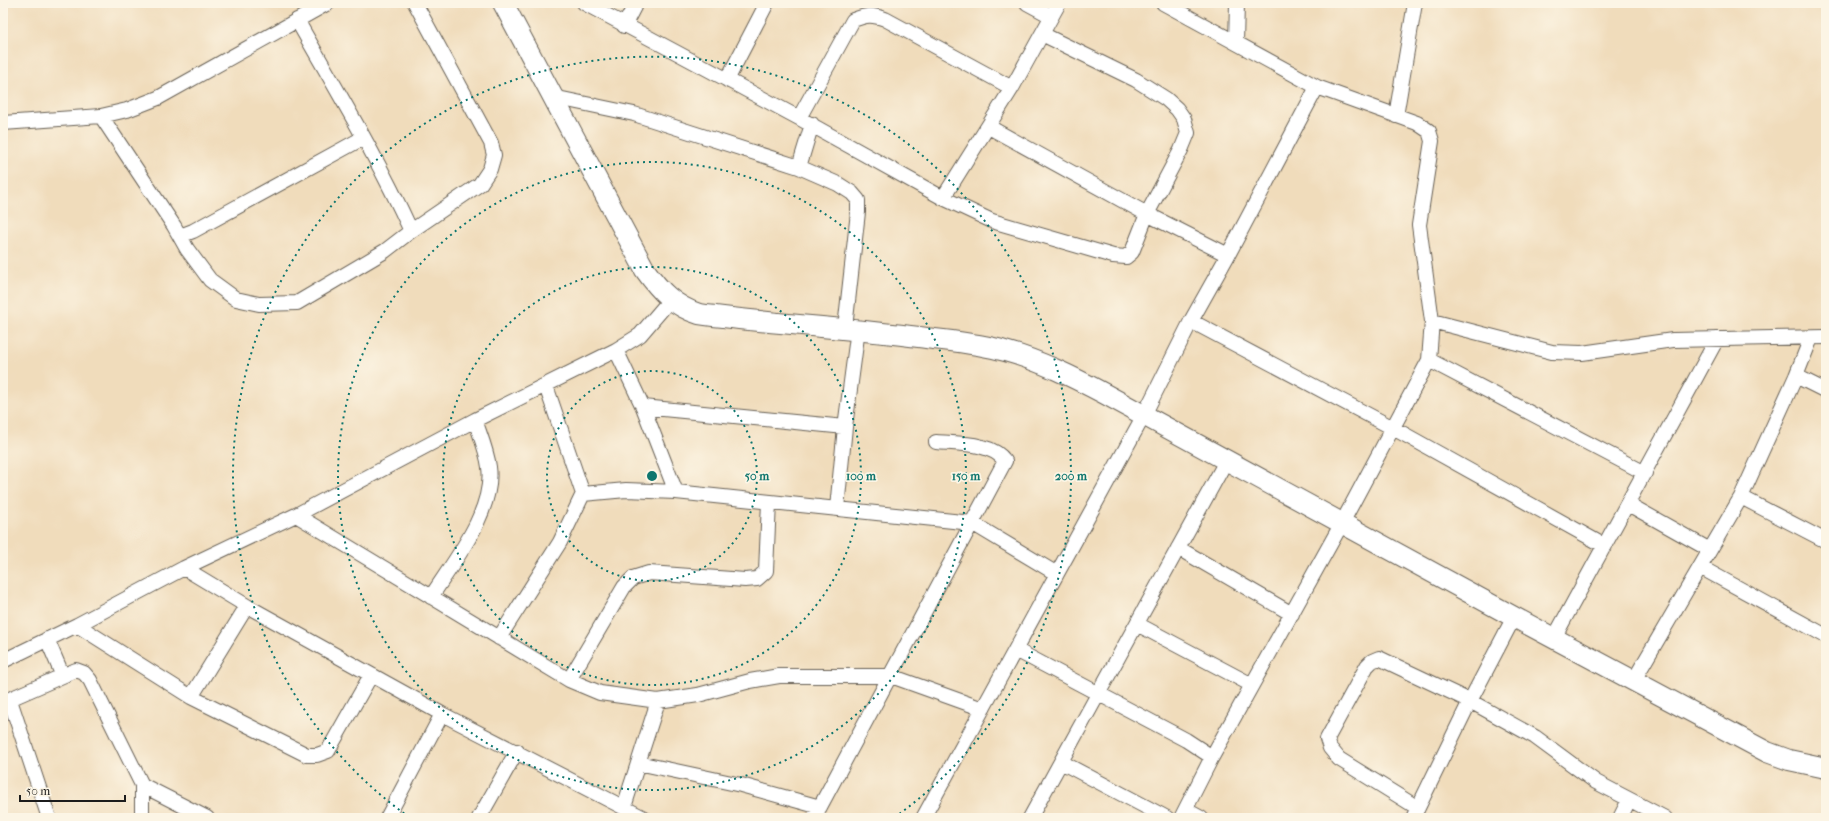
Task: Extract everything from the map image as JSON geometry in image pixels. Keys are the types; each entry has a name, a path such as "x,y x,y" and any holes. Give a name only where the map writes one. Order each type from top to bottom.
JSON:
{"main road":[{"path":"503,3 645,270 658,289 670,300 699,314 852,329 974,344 1004,350 1034,360 1070,375 1514,617 1767,752 1789,760 1826,768"}],"street":[{"path":"3,123 101,116 127,110 158,98 328,3"},
{"path":"101,116 187,249 210,280 236,299 259,304 297,303 384,251 480,184 490,169 494,155 490,143 415,3"},
{"path":"584,3 624,26 812,124 943,198 992,221 1113,256 1126,257 1132,252 1147,214 1181,150 1188,133 1184,119 1176,108 1166,99 1136,80 1042,34"},
{"path":"624,26 636,3"},
{"path":"727,80 767,3"},
{"path":"1027,3 1051,16"},
{"path":"943,198 989,127 1059,3"},
{"path":"1163,3 1317,88 1417,123 1429,131 1432,141 1419,224 1432,321 1430,360 1342,523 1212,757 1184,814 1201,818"},
{"path":"1236,43 1237,3"},
{"path":"1396,116 1415,3"},
{"path":"799,118 853,20 872,14 885,19 1012,88"},
{"path":"297,20 396,199 411,231"},
{"path":"923,818 1144,415 1191,321 1317,88"},
{"path":"553,97 634,114 799,167 838,184 852,193 858,200 852,329 845,427 837,508"},
{"path":"799,167 812,124"},
{"path":"989,127 1147,214 1228,255"},
{"path":"180,236 363,138"},
{"path":"3,661 77,625 184,568 296,515 475,420 616,350 640,335 670,300"},
{"path":"1191,321 1394,428 1605,546"},
{"path":"1432,321 1552,352 1582,352 1673,340 1826,337"},
{"path":"1634,680 1741,497 1796,376 1811,338"},
{"path":"1554,638 1717,339"},
{"path":"616,350 643,407 676,492"},
{"path":"1430,360 1645,473"},
{"path":"1796,376 1826,392"},
{"path":"500,638 560,542 582,494 546,386"},
{"path":"643,407 845,427"},
{"path":"431,597 472,533 488,497 490,467 475,420"},
{"path":"638,763 741,785 817,812 1005,461 1000,455 991,449 936,442"},
{"path":"1030,818 1226,461"},
{"path":"582,494 626,490 676,492 837,508 972,524 1057,574"},
{"path":"1741,497 1826,541"},
{"path":"569,680 624,587 633,578 649,573 745,580 757,578 766,571 769,502"},
{"path":"1628,504 1710,550"},
{"path":"296,515 569,680 600,693 658,701 698,695 750,681 779,676 891,676 983,709"},
{"path":"1178,548 1292,614"},
{"path":"1700,567 1826,636"},
{"path":"184,568 247,606 442,714 517,751 644,818"},
{"path":"192,697 247,606"},
{"path":"1514,617 1470,701 1416,813 1339,759 1330,748 1327,739 1367,666 1372,661 1379,658 1470,701 1535,737 1596,782 1665,818"},
{"path":"1137,624 1252,685"},
{"path":"77,625 192,697 308,755 317,756 328,750 371,675"},
{"path":"47,639 62,674"},
{"path":"1016,650 1186,740 1212,757"},
{"path":"49,818 6,701 62,674 76,670 84,673 90,680 142,785 142,818"},
{"path":"624,807 658,701"},
{"path":"387,818 442,714"},
{"path":"478,818 517,751"},
{"path":"1061,762 1167,818"},
{"path":"142,785 207,818"},
{"path":"1620,818 1629,800"}]}
